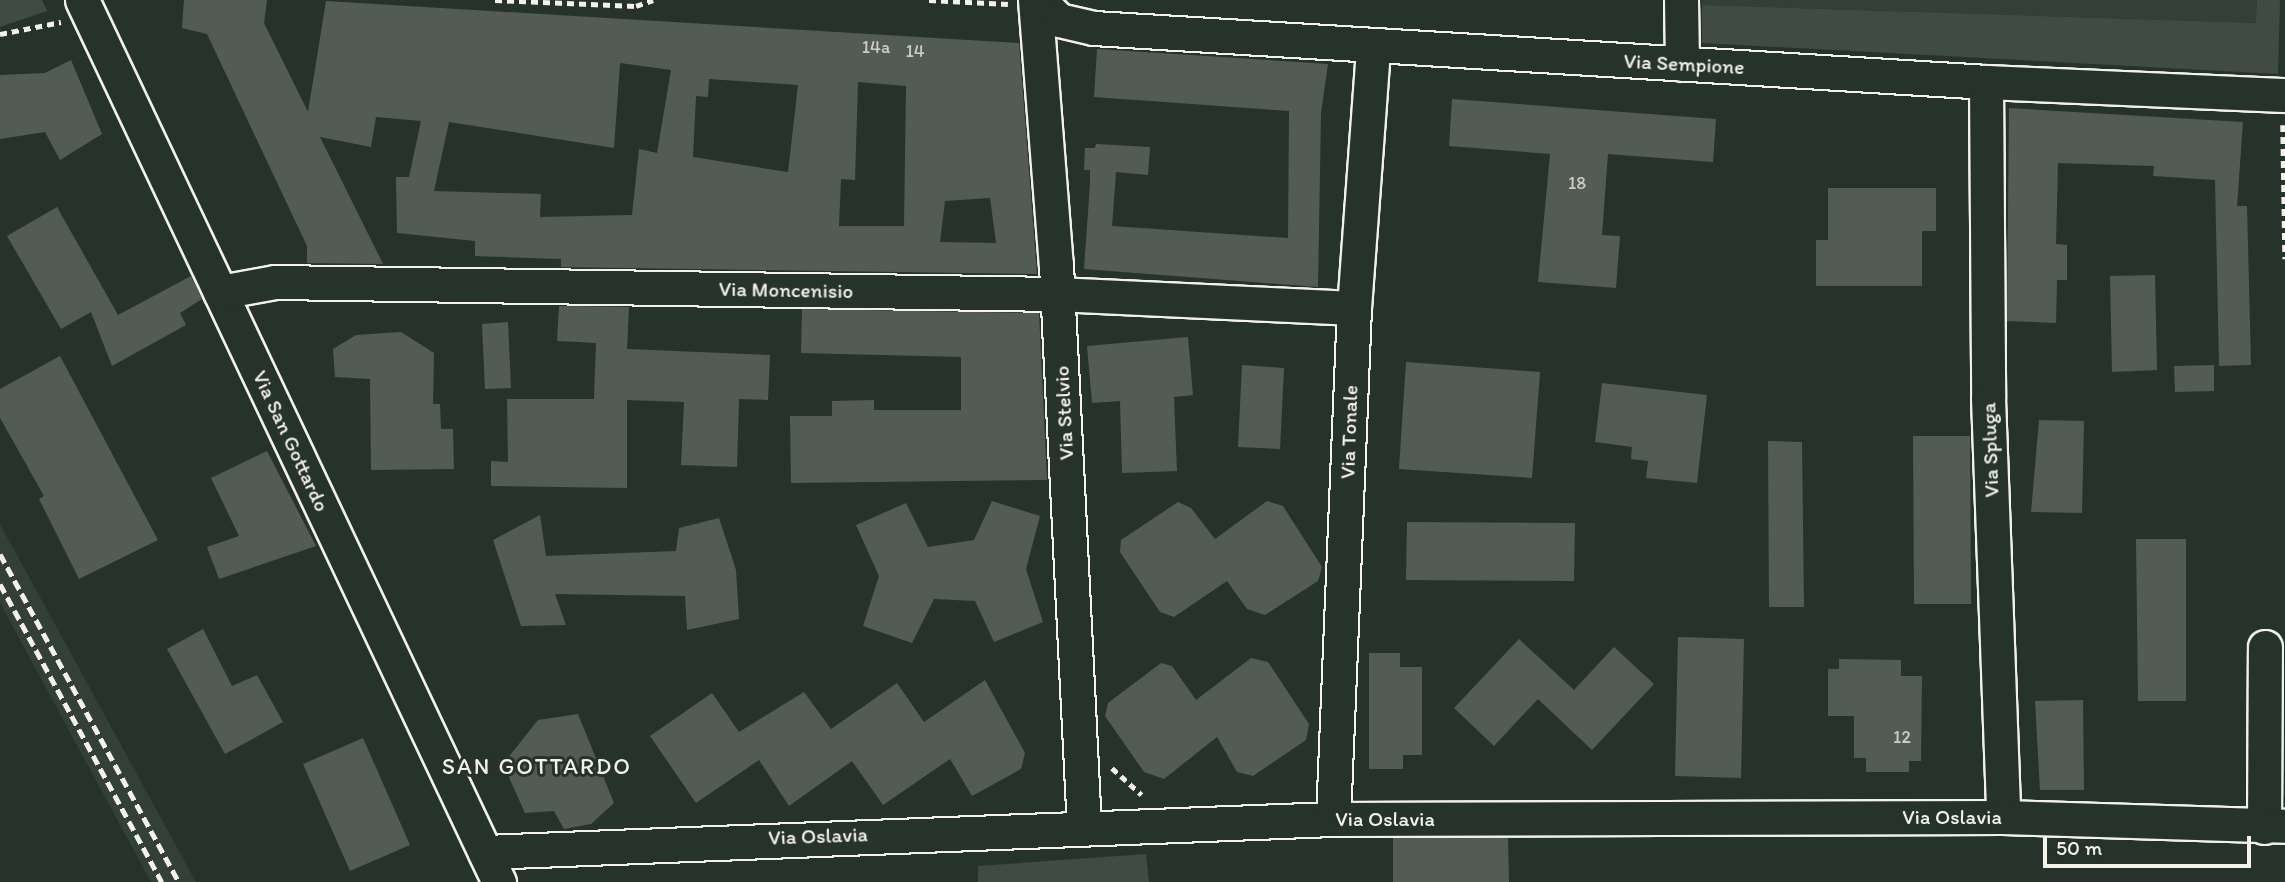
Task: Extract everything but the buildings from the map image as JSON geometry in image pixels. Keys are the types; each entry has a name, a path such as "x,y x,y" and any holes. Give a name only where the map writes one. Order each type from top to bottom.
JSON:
{"street":[{"path":"1681,0 1682,64"},
{"name":"Via Sempione","path":"1029,1 1059,20 1083,27 1373,47 1986,82 2285,95"},
{"name":"Via Stelvio","path":"1029,1 1058,295 1084,827"},
{"name":"Via San Gottardo","path":"86,7 499,882"},
{"name":"Via Tonale","path":"1333,819 1354,308 1373,47"},
{"name":"Via Spluga","path":"1986,82 1988,398 2003,817"},
{"name":"Via Moncenisio","path":"220,292 275,282 1058,295 1354,308"},
{"path":"2265,647 2274,827"},
{"name":"Via Oslavia","path":"485,852 1333,819 2003,817 2274,827"}],"path":[{"path":"495,0 636,6 653,0"},
{"path":"929,0 1029,1"},
{"path":"0,34 86,7"},
{"path":"2285,119 2285,259"},
{"path":"1080,740 1174,824"}],"shaded area":[{"path":"0,0 42,0 47,11 0,27"},
{"path":"1702,0 2257,0 2257,23 1702,5"},
{"path":"2257,0 2280,0 2278,74 1702,43 1702,5 2256,23"},
{"path":"0,524 196,882 151,882 0,603"},
{"path":"1146,854 1149,882 978,882 978,866"}],"railway":[{"path":"0,554 179,882"},
{"path":"0,584 162,882"}],"district":[{"name":"SAN GOTTARDO","path":"537,766"}]}
